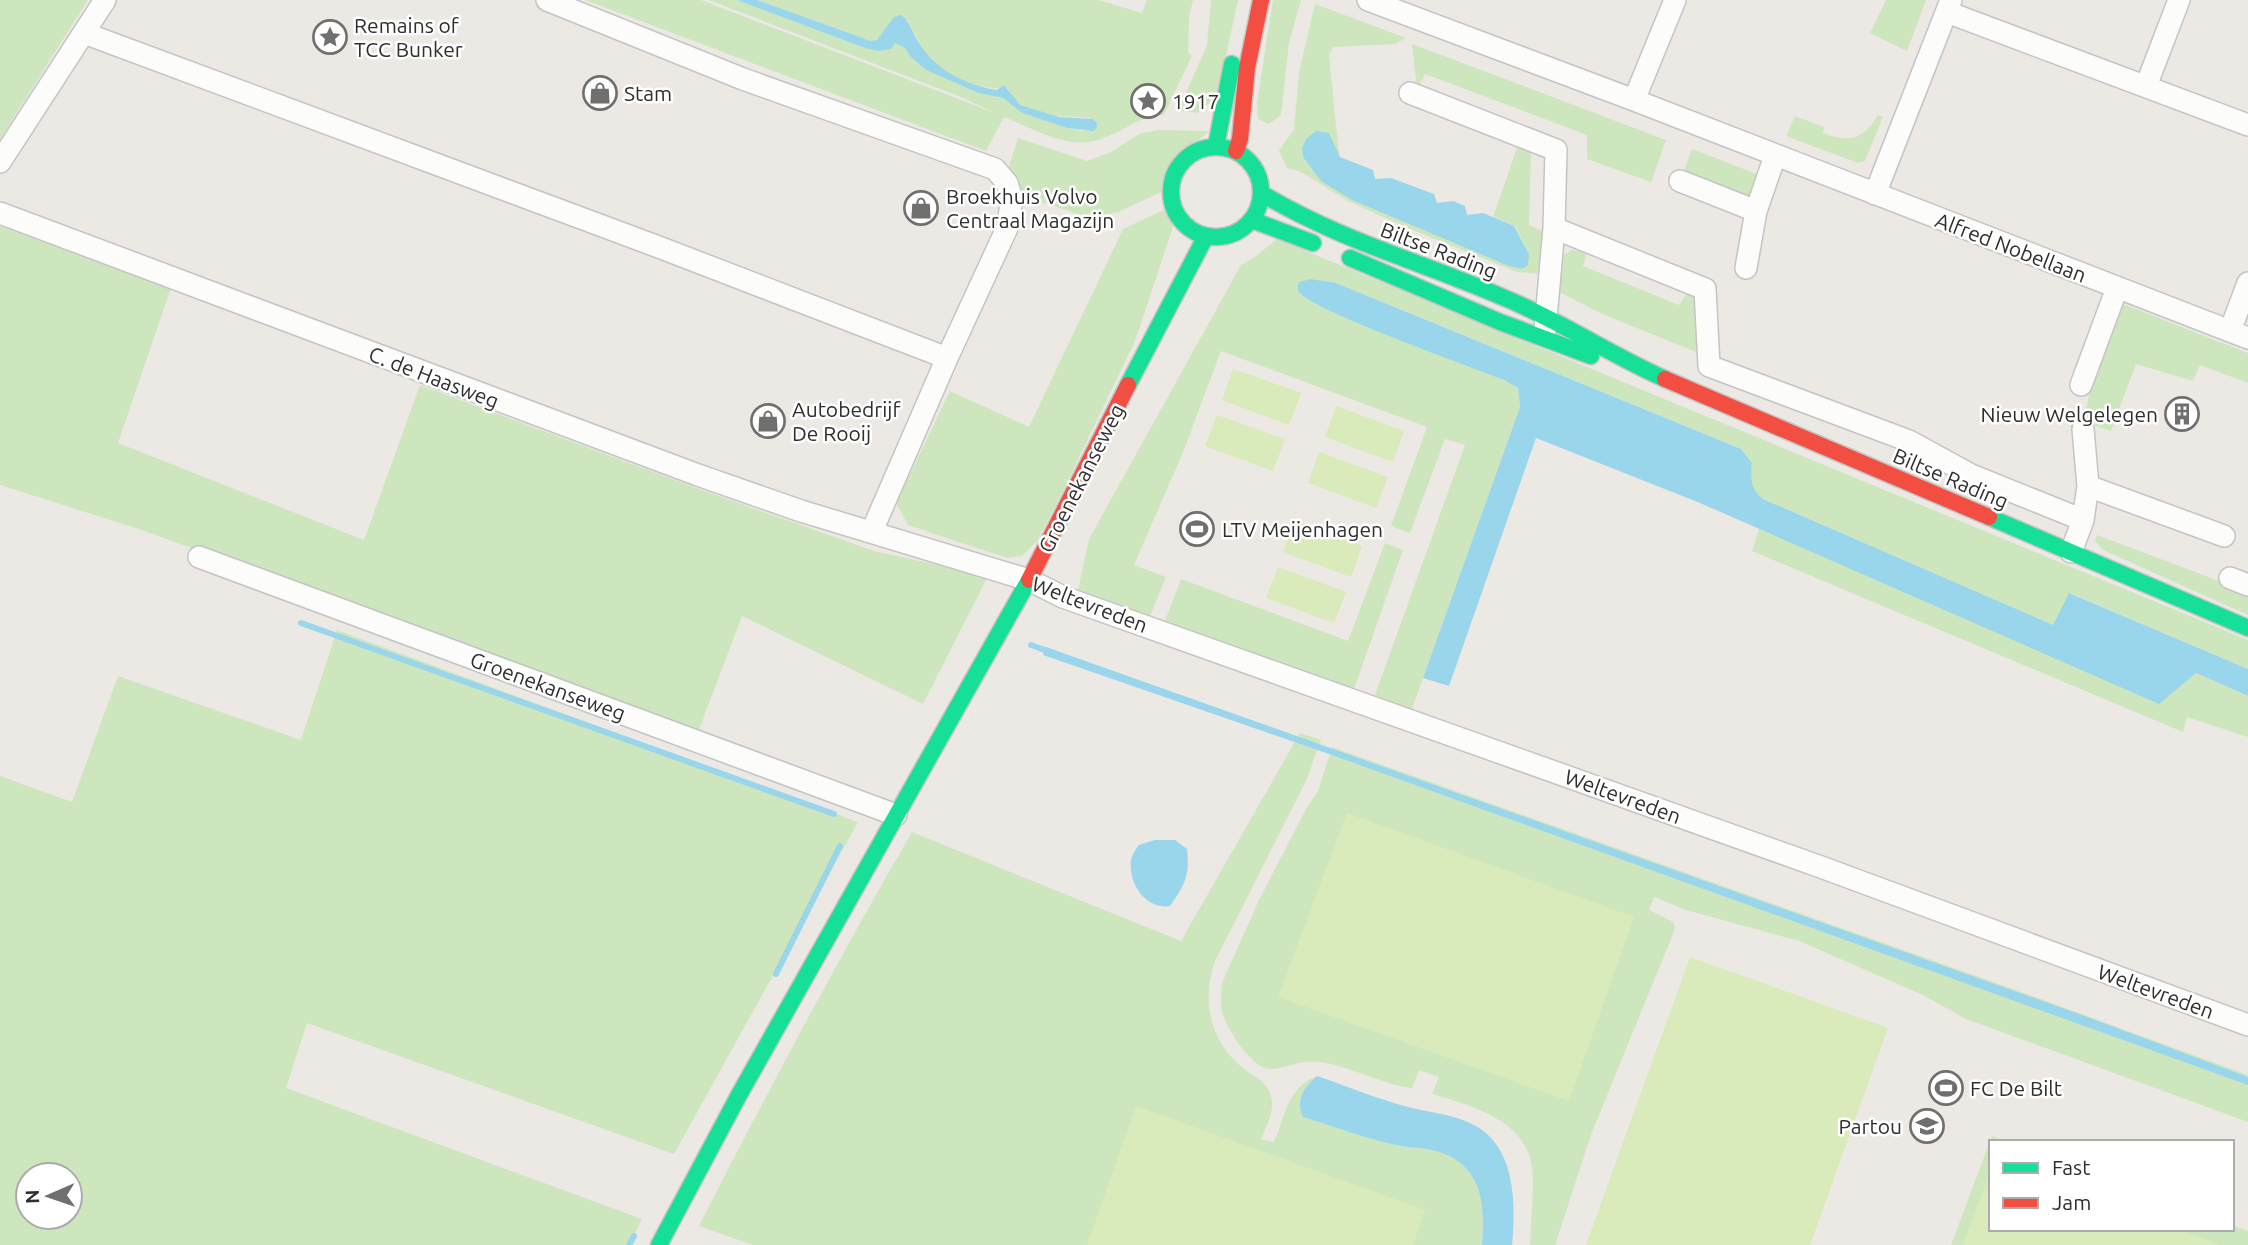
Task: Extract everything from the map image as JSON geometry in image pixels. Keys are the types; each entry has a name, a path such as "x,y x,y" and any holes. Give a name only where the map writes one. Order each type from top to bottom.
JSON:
{"main road":[{"path":"1216,146 1245,0"},
{"path":"1236,151 1240,139 1247,68 1261,0"},
{"path":"1216,146 1236,151 1250,162 1258,176 1261,193 1252,220 1231,234 1184,240 1171,194 1172,179 1179,166 1189,155 1202,149 1216,146"},
{"name":"Biltse Rading","path":"1261,193 1290,212 1355,241 1505,298 1545,328"},
{"name":"Biltse Rading","path":"1252,220 1282,229 1500,322 1590,338 1638,367 2248,628"},
{"name":"Groenekanseweg","path":"659,1245 739,1095 1029,580 1206,236"},
{"name":"Groenekanseweg","path":"1141,360 1184,240"}],"street":[{"path":"0,162 105,0"},
{"path":"547,0 743,79 995,169 1006,183 1013,199 1007,228 872,531"},
{"name":"Alfred Nobellaan","path":"1368,0 2239,334"},
{"path":"1634,100 1675,0"},
{"path":"2146,86 2179,0"},
{"path":"1875,194 1949,6 2248,125"},
{"path":"84,33 656,246 947,358"},
{"path":"1410,93 1556,150 1554,228 1545,328"},
{"path":"1746,268 1756,211 1775,156"},
{"path":"1680,181 1756,211"},
{"name":"C. de Haasweg","path":"0,213 698,475 801,510 998,570"},
{"path":"1554,228 1705,289 1709,366 1909,441 1971,475 2083,520"},
{"path":"2239,334 2248,283"},
{"path":"2081,385 2117,288"},
{"path":"2071,552 2083,520 2088,486 2083,429"},
{"path":"2088,486 2224,536"},
{"name":"Groenekanseweg","path":"199,557 896,816"},
{"name":"Weltevreden","path":"998,570 1029,580 1063,597 1808,862 2248,1025"}],"green space":[{"path":"0,0 88,0 0,139"},
{"path":"585,0 701,0 995,113 961,97 709,0 737,0 865,48 895,43 905,48 910,56 996,97 1003,98 1022,113 1083,131 1097,123 1093,119 1032,111 1013,99 1008,88 978,86 949,74 929,57 908,20 877,41 871,41 757,0 1098,0 1142,13 1147,0 1193,0 1189,18 1188,53 1192,56 1164,115 1144,119 1098,140 1084,142 1071,142 1045,135 1004,117 986,151"},
{"path":"1211,0 1238,0 1216,102 1203,106 1198,113 1178,111 1207,45"},
{"path":"1273,0 1301,0 1289,43 1281,115 1269,124 1258,119 1257,103"},
{"path":"1886,0 1926,0 1907,51 1870,33"},
{"path":"1315,4 1406,38 1395,44 1333,47 1329,56 1339,155 1302,148 1529,254 1515,226 1493,217 1518,145 1531,151 1529,225 1545,232 1542,274 1517,272 1405,227 1348,201 1301,172 1287,168 1279,151 1294,129 1299,72"},
{"path":"1412,44 1666,140 1651,182 1587,159 1587,135 1425,74 1417,90"},
{"path":"1878,115 1883,117 1865,161 1858,163 1786,136 1795,116 1824,127 1823,133 1848,138 1867,130"},
{"path":"1158,130 1209,131 1173,160 1164,191 1118,212 1090,218 1045,203 1021,207 1019,189 1009,166 1018,138 1087,161 1111,152 1139,134"},
{"path":"1692,149 1762,176 1753,199 1682,176"},
{"path":"1170,207 1173,227 1135,341 1037,541 1022,556 1007,558 908,525 896,503 950,391 1029,427 1123,229"},
{"path":"0,226 171,288 118,443 364,540 420,385 874,551 988,576 923,704 742,616 697,735 139,529 0,485"},
{"path":"1277,239 2248,640 2248,669 2070,593 2054,626 1763,499 1752,487 1752,463 1741,449 1336,283 1311,279 1300,294 1518,388 1520,407 1412,709 1375,695 1465,445 1445,439 1410,533 1391,526 1427,427 1221,351 1184,450 1134,565 1166,577 1150,616 1078,590 1089,539 1241,265"},
{"path":"1572,250 1587,252 1583,266 1679,305 1687,293 1700,302 1696,352 1600,313 1559,292 1557,277 1561,256"},
{"path":"2118,302 2248,353 2248,383 2200,365 2193,381 2136,364 2111,431 2084,422 2091,382"},
{"path":"1233,369 1301,393 1289,425 1222,400"},
{"path":"1336,406 1404,431 1393,462 1325,437"},
{"path":"1217,415 1285,439 1273,471 1205,446"},
{"path":"1319,452 1388,477 1376,508 1308,483"},
{"path":"1295,521 1362,546 1351,577 1283,552"},
{"path":"1759,529 1827,558 2196,673 2248,696 2248,737 2187,717 2183,732 1752,551"},
{"path":"2097,535 2248,592 2248,615 2103,550 2095,541"},
{"path":"1385,543 1403,550 1354,689 1165,621 1181,579 1348,641"},
{"path":"1278,567 1346,592 1334,623 1266,598"},
{"path":"337,630 858,822 674,1154 307,1023 286,1088 642,1219 629,1245 0,1245 0,776 72,802 118,676 301,740"},
{"path":"1300,733 1321,740 1306,781 1215,961 1209,992 1212,1022 1224,1048 1234,1060 1263,1083 1270,1093 1271,1111 1261,1139 1274,1142 1292,1096 1302,1085 1317,1076 1303,1117 1380,1141 1439,1152 1454,1158 1465,1167 1473,1177 1481,1202 1482,1245 753,1245 699,1226 750,1126 912,832 1181,941"},
{"path":"1332,747 2248,1075 2248,1122 1966,1019 1923,995 1799,941 1686,910 1654,897 1649,910 1673,922 1675,927 1671,939 1592,1132 1555,1245 1530,1245 1532,1168 1528,1151 1508,1126 1463,1103 1432,1094 1439,1077 1419,1070 1412,1088 1319,1062 1264,1068 1242,1048 1223,1015 1222,983 1258,902 1318,791"},
{"path":"1347,813 1634,917 1569,1101 1278,997"},
{"path":"1690,957 1888,1028 1810,1245 1586,1245"},
{"path":"1136,1106 1425,1210 1413,1245 1087,1245"},
{"path":"1989,1144 1989,1231 2234,1231 2234,1226 2248,1231 2248,1245 1951,1245"},
{"path":"1989,1175 1989,1231 2182,1231 2220,1245 1963,1245"}],"water":[{"path":"737,0 757,0 871,41 877,40 894,17 901,15 926,53 952,75 985,88 997,90 1004,85 1020,105 1059,117 1093,119 1097,128 1093,131 1067,128 1022,113 1003,98 979,93 926,70 905,48 895,43 891,49 878,51 865,48"},
{"path":"1316,131 1329,133 1340,157 1373,170 1375,179 1391,178 1434,194 1437,203 1453,201 1465,206 1467,215 1483,213 1514,226 1529,254 1528,265 1522,269 1509,266 1352,200 1321,181 1303,157 1302,148 1306,139"},
{"path":"1311,279 1336,283 1741,449 1752,463 1753,487 1763,499 2053,625 2069,593 2248,669 2248,696 2196,673 2159,704 1700,503 1536,438 1449,686 1423,678 1520,407 1518,388 1504,380 1332,312 1299,292 1299,282"},
{"path":"1046,647 2082,1015 2248,1077 2248,1085 1329,754 1043,655"},
{"path":"1155,840 1175,840 1187,849 1188,866 1185,879 1170,906 1153,904 1146,900 1132,878 1131,860 1134,852 1139,845"},
{"path":"1317,1076 1393,1103 1456,1118 1487,1134 1497,1146 1510,1177 1514,1212 1512,1245 1482,1245 1483,1216 1478,1189 1473,1177 1454,1158 1433,1150 1380,1141 1303,1117 1300,1099"}],"waterway":[{"path":"301,623 834,814"},
{"path":"1031,645 1053,653"},
{"path":"776,974 840,846"},
{"path":"629,1245 634,1236"}],"traffic: fast":[{"path":"1216,146 1232,64"},
{"path":"1216,147 1233,151 1248,160 1257,175 1261,192 1257,209 1248,224 1233,233 1216,237 1199,233 1184,224 1175,209 1171,192 1175,175 1184,160 1199,151 1216,147"},
{"path":"1261,193 1290,210 1351,238 1527,308 1665,379"},
{"path":"1252,220 1313,243"},
{"path":"1128,385 1206,236"},
{"path":"1350,258 1500,322 1591,356"},
{"path":"1989,517 2248,628"},
{"path":"659,1245 739,1095 1029,580"}],"traffic: jam":[{"path":"1236,151 1240,139 1247,68 1261,0"},
{"path":"1665,379 1989,517"},
{"path":"1029,580 1128,385"}],"place":[{"name":"Remains of TCC Bunker","path":"330,37"},
{"name":"Stam","path":"600,93"},
{"name":"1917","path":"1148,101"},
{"name":"Broekhuis Volvo Centraal Magazijn","path":"921,208"},
{"name":"Nieuw Welgelegen","path":"2182,414"},
{"name":"Autobedrijf De Rooij","path":"768,421"},
{"name":"LTV Meijenhagen","path":"1197,529"},
{"name":"FC De Bilt","path":"1946,1088"},
{"name":"Partou","path":"1927,1126"}]}
